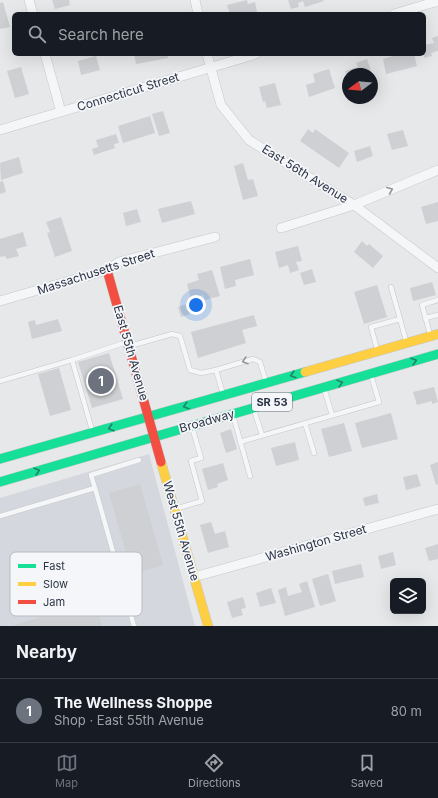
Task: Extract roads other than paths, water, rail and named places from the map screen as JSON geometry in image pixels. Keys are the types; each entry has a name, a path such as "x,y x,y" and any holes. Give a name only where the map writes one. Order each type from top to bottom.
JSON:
{"main road":[{"name":"East 55th Avenue","path":"107,270 154,436"},
{"name":"Broadway","path":"0,459 434,335"},
{"name":"Broadway","path":"0,482 438,354"},
{"name":"West 55th Avenue","path":"154,436 208,626"}],"street":[{"path":"29,0 32,12"},
{"path":"195,0 198,12"},
{"path":"401,12 438,1"},
{"path":"45,56 61,112"},
{"name":"East 56th Avenue","path":"207,56 221,105 249,140 354,205 438,268"},
{"name":"Connecticut Street","path":"0,130 249,56"},
{"path":"281,228 354,205 438,170"},
{"name":"Massachusetts Street","path":"0,301 107,270 119,262 216,237"},
{"name":"Washington Street","path":"194,577 438,508"}],"lane":[{"path":"391,287 406,342"},
{"path":"434,335 425,318 422,305 438,300"},
{"path":"425,318 438,315"},
{"path":"378,350 371,327 400,319"},
{"path":"0,381 72,360 172,334 180,336 190,370 201,373 253,359 260,362 267,383"},
{"path":"72,360 93,433"},
{"path":"216,370 224,395"},
{"path":"240,442 379,402 371,374"},
{"path":"324,387 332,415"},
{"path":"254,407 262,435"},
{"path":"232,414 250,476"},
{"path":"305,423 314,453"},
{"path":"175,509 202,501 191,461 201,458 192,425"},
{"path":"113,552 92,475 139,460"},
{"path":"0,516 95,488"},
{"path":"131,616 134,626"}],"place":[{"name":"The Wellness Shoppe","path":"101,381"}]}
